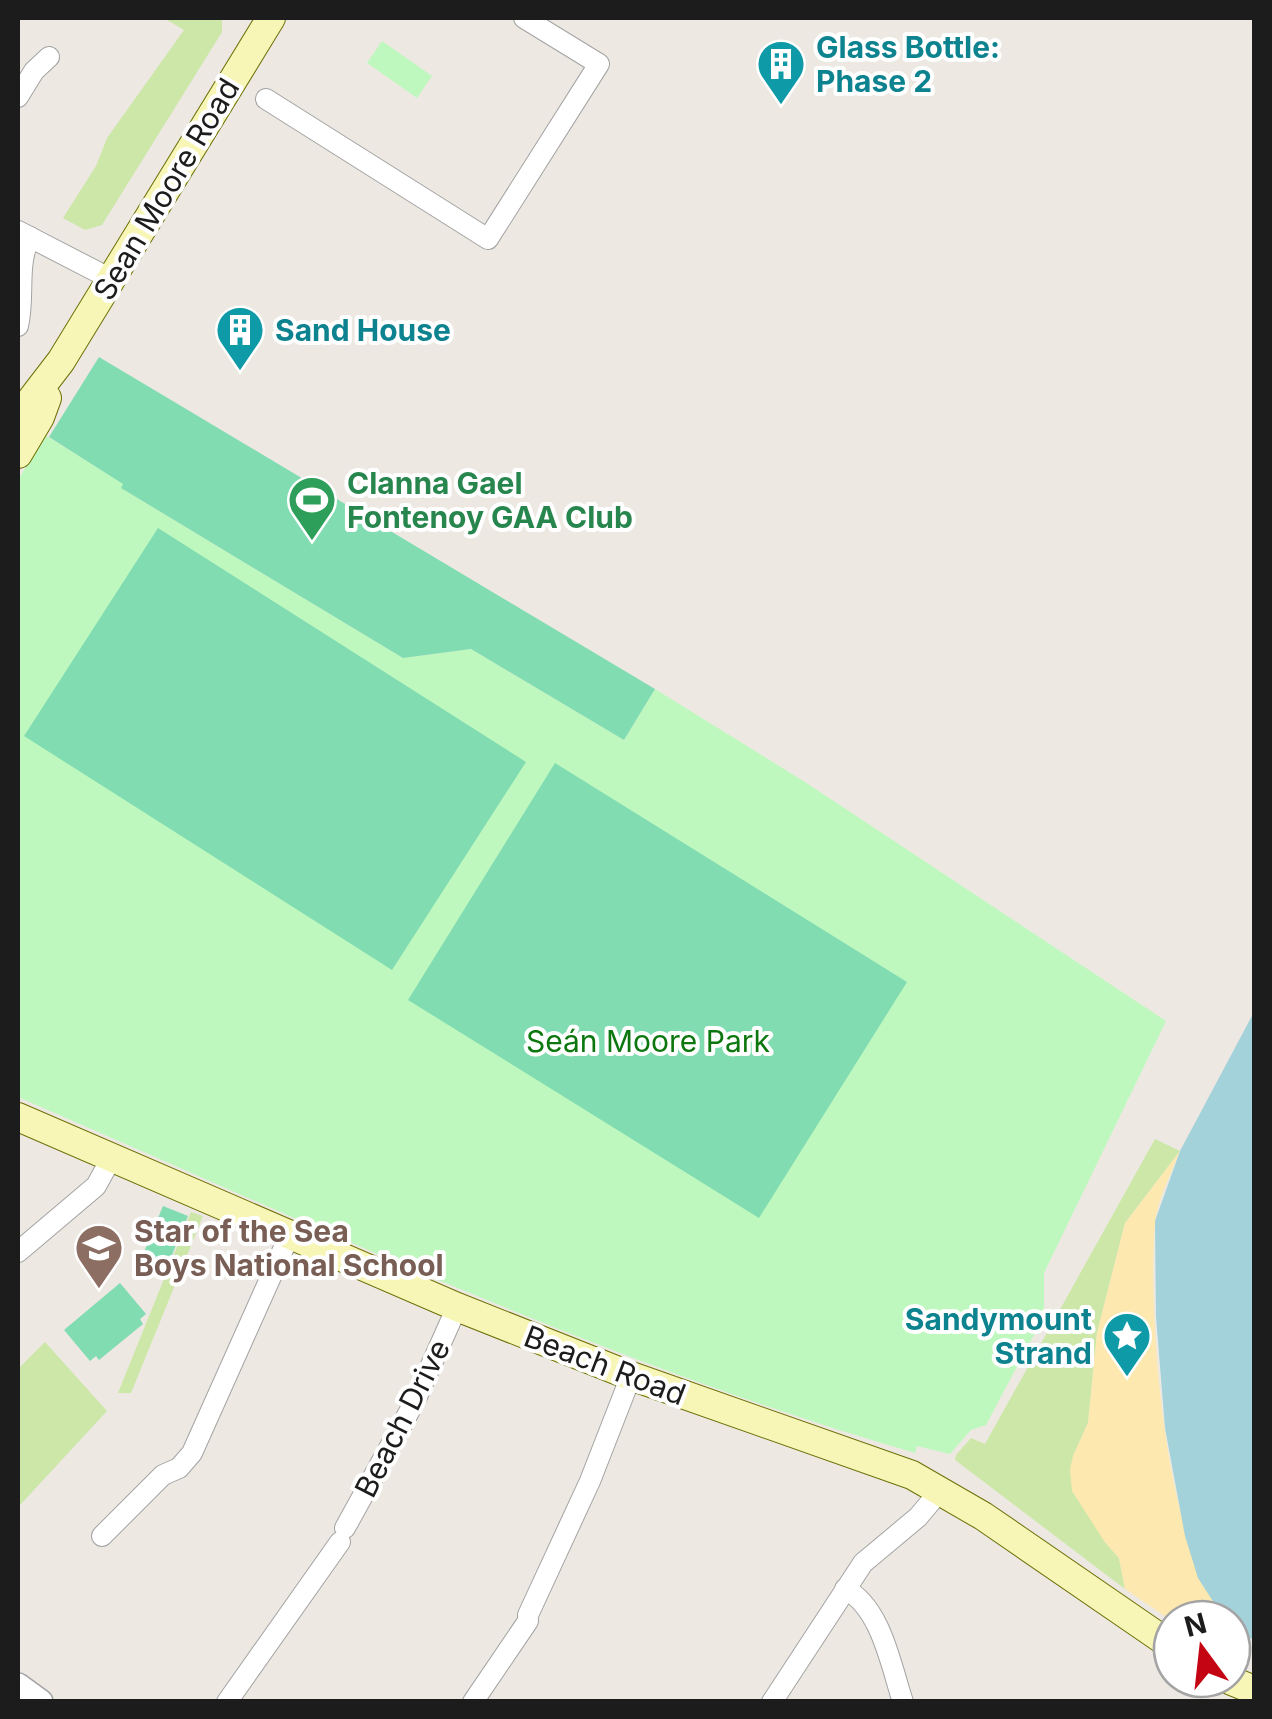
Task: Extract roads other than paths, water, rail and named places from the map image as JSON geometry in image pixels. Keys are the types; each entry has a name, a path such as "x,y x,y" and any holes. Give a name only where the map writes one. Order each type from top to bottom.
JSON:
{"main road":[{"name":"Sean Moore Road","path":"18,417 61,361 270,18"},
{"name":"Sean Moore Road","path":"18,454 40,417 61,361"},
{"name":"Beach Road","path":"18,1117 457,1307 631,1376 912,1475 983,1516 1152,1632"}],"street":[{"path":"266,98 488,239 598,64 524,18"},
{"path":"18,97 34,71 50,57"},
{"path":"18,326 24,234 110,279"},
{"path":"18,1252 96,1186 112,1157"},
{"path":"102,1536 163,1474 180,1468 192,1453 290,1234"},
{"name":"Beach Drive","path":"227,1702 342,1535 414,1400 457,1307"},
{"path":"473,1702 528,1618 590,1481 631,1376"},
{"path":"772,1702 863,1563 918,1517 939,1492"},
{"path":"845,1589 857,1595 881,1635 903,1702"},
{"path":"18,1686 40,1702"}],"water":[{"path":"1254,1012 1254,1640 1252,1599 1212,1599 1198,1578 1185,1536 1165,1428 1156,1317 1155,1221 1180,1151"}],"place":[{"name":"Glass Bottle: Phase 2","path":"781,106"},
{"name":"Sand House","path":"240,372"},
{"name":"Clanna Gael Fontenoy GAA Club","path":"312,542"},
{"name":"Star of the Sea Boys National School","path":"99,1290"},
{"name":"Sandymount Strand","path":"1127,1378"}],"park label":[{"name":"Seán Moore Park","path":"648,1041"}]}
